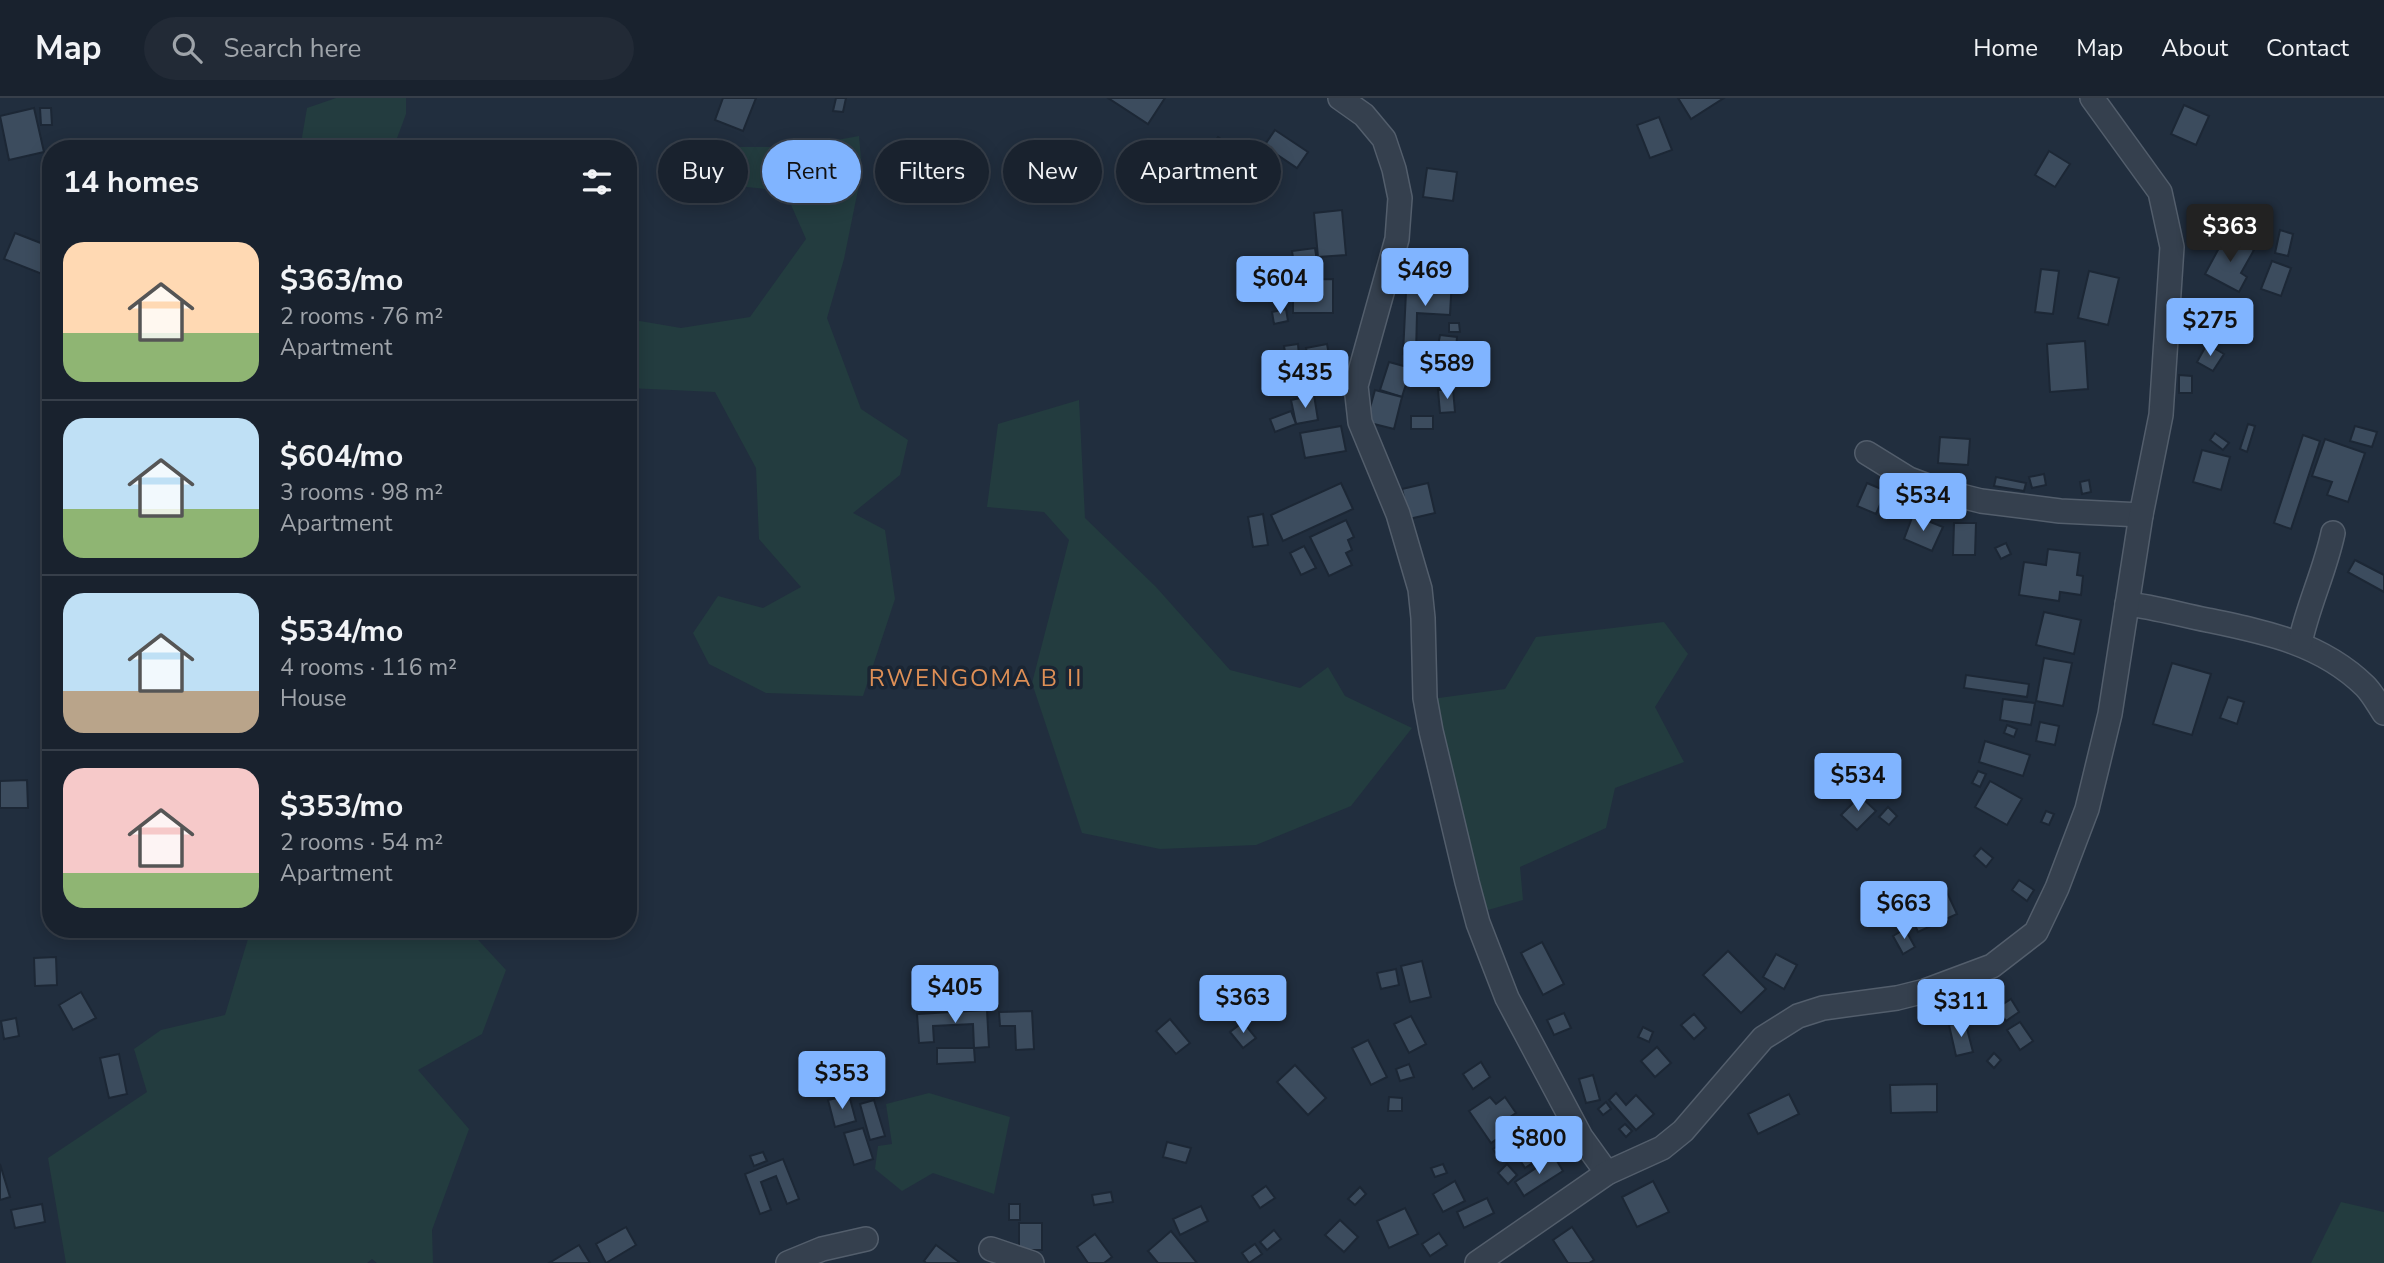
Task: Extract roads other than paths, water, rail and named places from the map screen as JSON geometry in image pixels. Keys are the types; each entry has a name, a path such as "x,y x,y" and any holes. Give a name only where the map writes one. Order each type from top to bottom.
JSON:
{"street":[{"path":"1340,98 1364,115 1384,139 1400,198 1397,239 1356,386 1357,404 1360,422 1398,514 1420,589 1425,698 1466,882 1478,923 1507,998 1581,1137 1606,1173"},
{"path":"1477,1263 1606,1173 1662,1148 1683,1131 1763,1038 1780,1025 1823,1008 1898,998 1925,991 1992,966 2036,932 2057,888 2087,809 2110,714 2141,515 2161,415 2172,247 2160,192 2092,98"},
{"path":"1867,453 1909,478 1941,491 1981,501 2060,511 2141,515"},
{"path":"2300,643 2333,533"},
{"path":"2127,604 2272,634 2300,643 2325,656 2365,687 2384,713"},
{"path":"788,1263 822,1249 866,1239"},
{"path":"991,1249 1032,1263"}],"district":[{"name":"RWENGOMA B II","path":"976,678"}]}
